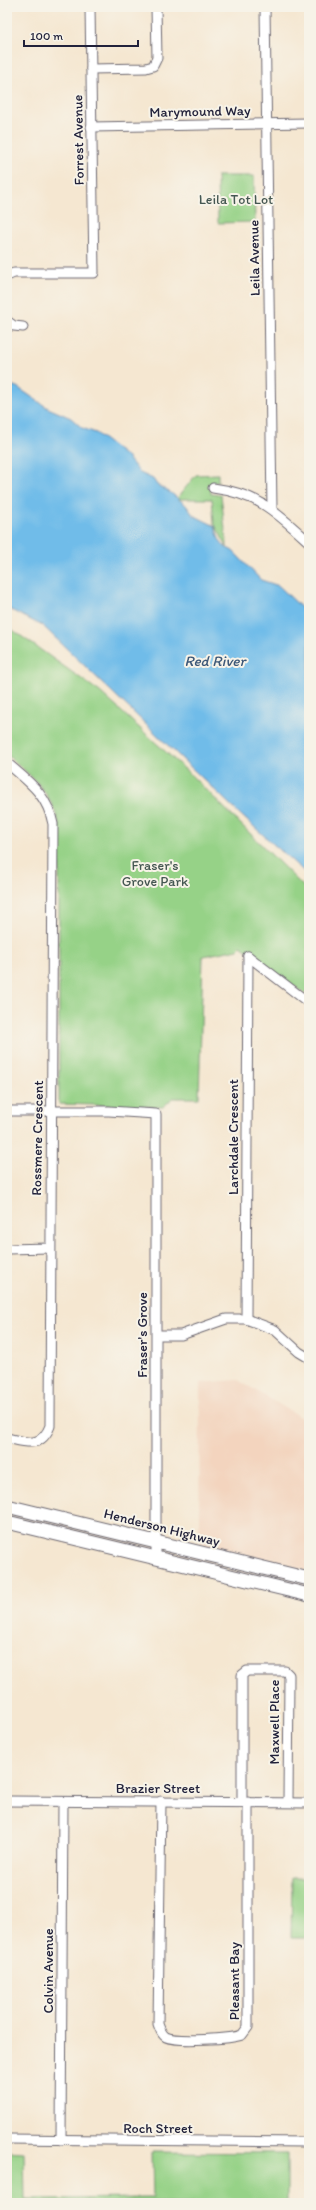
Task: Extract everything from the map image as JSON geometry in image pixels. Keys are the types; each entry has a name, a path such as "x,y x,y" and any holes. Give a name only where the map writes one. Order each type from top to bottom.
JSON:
{"main road":[{"name":"Henderson Highway","path":"7,1506 309,1579"},
{"path":"7,1522 309,1595"},
{"path":"272,1586 283,1572"}],"street":[{"name":"Forrest Avenue","path":"7,276 14,273 94,273 90,7"},
{"path":"91,69 146,68 153,66 157,58 156,7"},
{"name":"Leila Avenue","path":"265,7 272,509"},
{"name":"Marymound Way","path":"91,126 309,124"},
{"path":"7,321 14,326 23,326"},
{"path":"213,488 237,491 253,498 272,509 309,542"},
{"name":"Rossmere Crescent","path":"7,763 36,788 45,800 53,824 50,1426 46,1436 38,1441 28,1442 7,1438"},
{"name":"Larchdale Crescent","path":"246,1319 248,956 309,1003"},
{"path":"7,1112 52,1111"},
{"name":"Fraser's Grove","path":"52,1111 156,1114 156,1557"},
{"path":"7,1249 50,1248"},
{"path":"157,1335 182,1335 220,1321 246,1319 260,1323 275,1330 299,1352 309,1358"},
{"name":"Maxwell Place","path":"245,1802 242,1675 246,1671 285,1671 289,1675 288,1802"},
{"name":"Brazier Street","path":"7,1801 309,1803"},
{"name":"Colvin Avenue","path":"61,2140 63,1802"},
{"name":"Pleasant Bay","path":"161,1802 158,2024 163,2034 168,2038 203,2039 232,2039 242,2035 248,2027 245,1802"},
{"name":"Roch Street","path":"7,2140 309,2142"}],"shaded area":[{"path":"238,1380 309,1422 309,1571 199,1542 200,1383"}],"green space":[{"name":"Leila Tot Lot","path":"217,176 254,176 255,222 218,223"},
{"path":"218,474 218,482 210,483 211,494 221,495 227,547 214,523 212,499 180,499 178,497 196,475"},
{"name":"Fraser's Grove Park","path":"7,626 100,692 189,773 309,892 309,997 241,946 238,949 203,956 199,1098 173,1098 163,1107 59,1104 59,824 51,802 39,785 7,755"},
{"path":"292,1878 309,1878 309,1938 291,1938"},
{"path":"7,2151 24,2152 25,2199 153,2198 152,2152 287,2153 287,2203 7,2203"}],"water":[{"name":"Red River","path":"7,384 17,387 48,408 71,418 82,428 96,433 128,458 140,473 153,479 157,485 171,493 186,505 193,515 215,526 219,539 225,547 233,551 261,580 279,586 309,615 309,876 242,816 43,626 7,608"}]}
